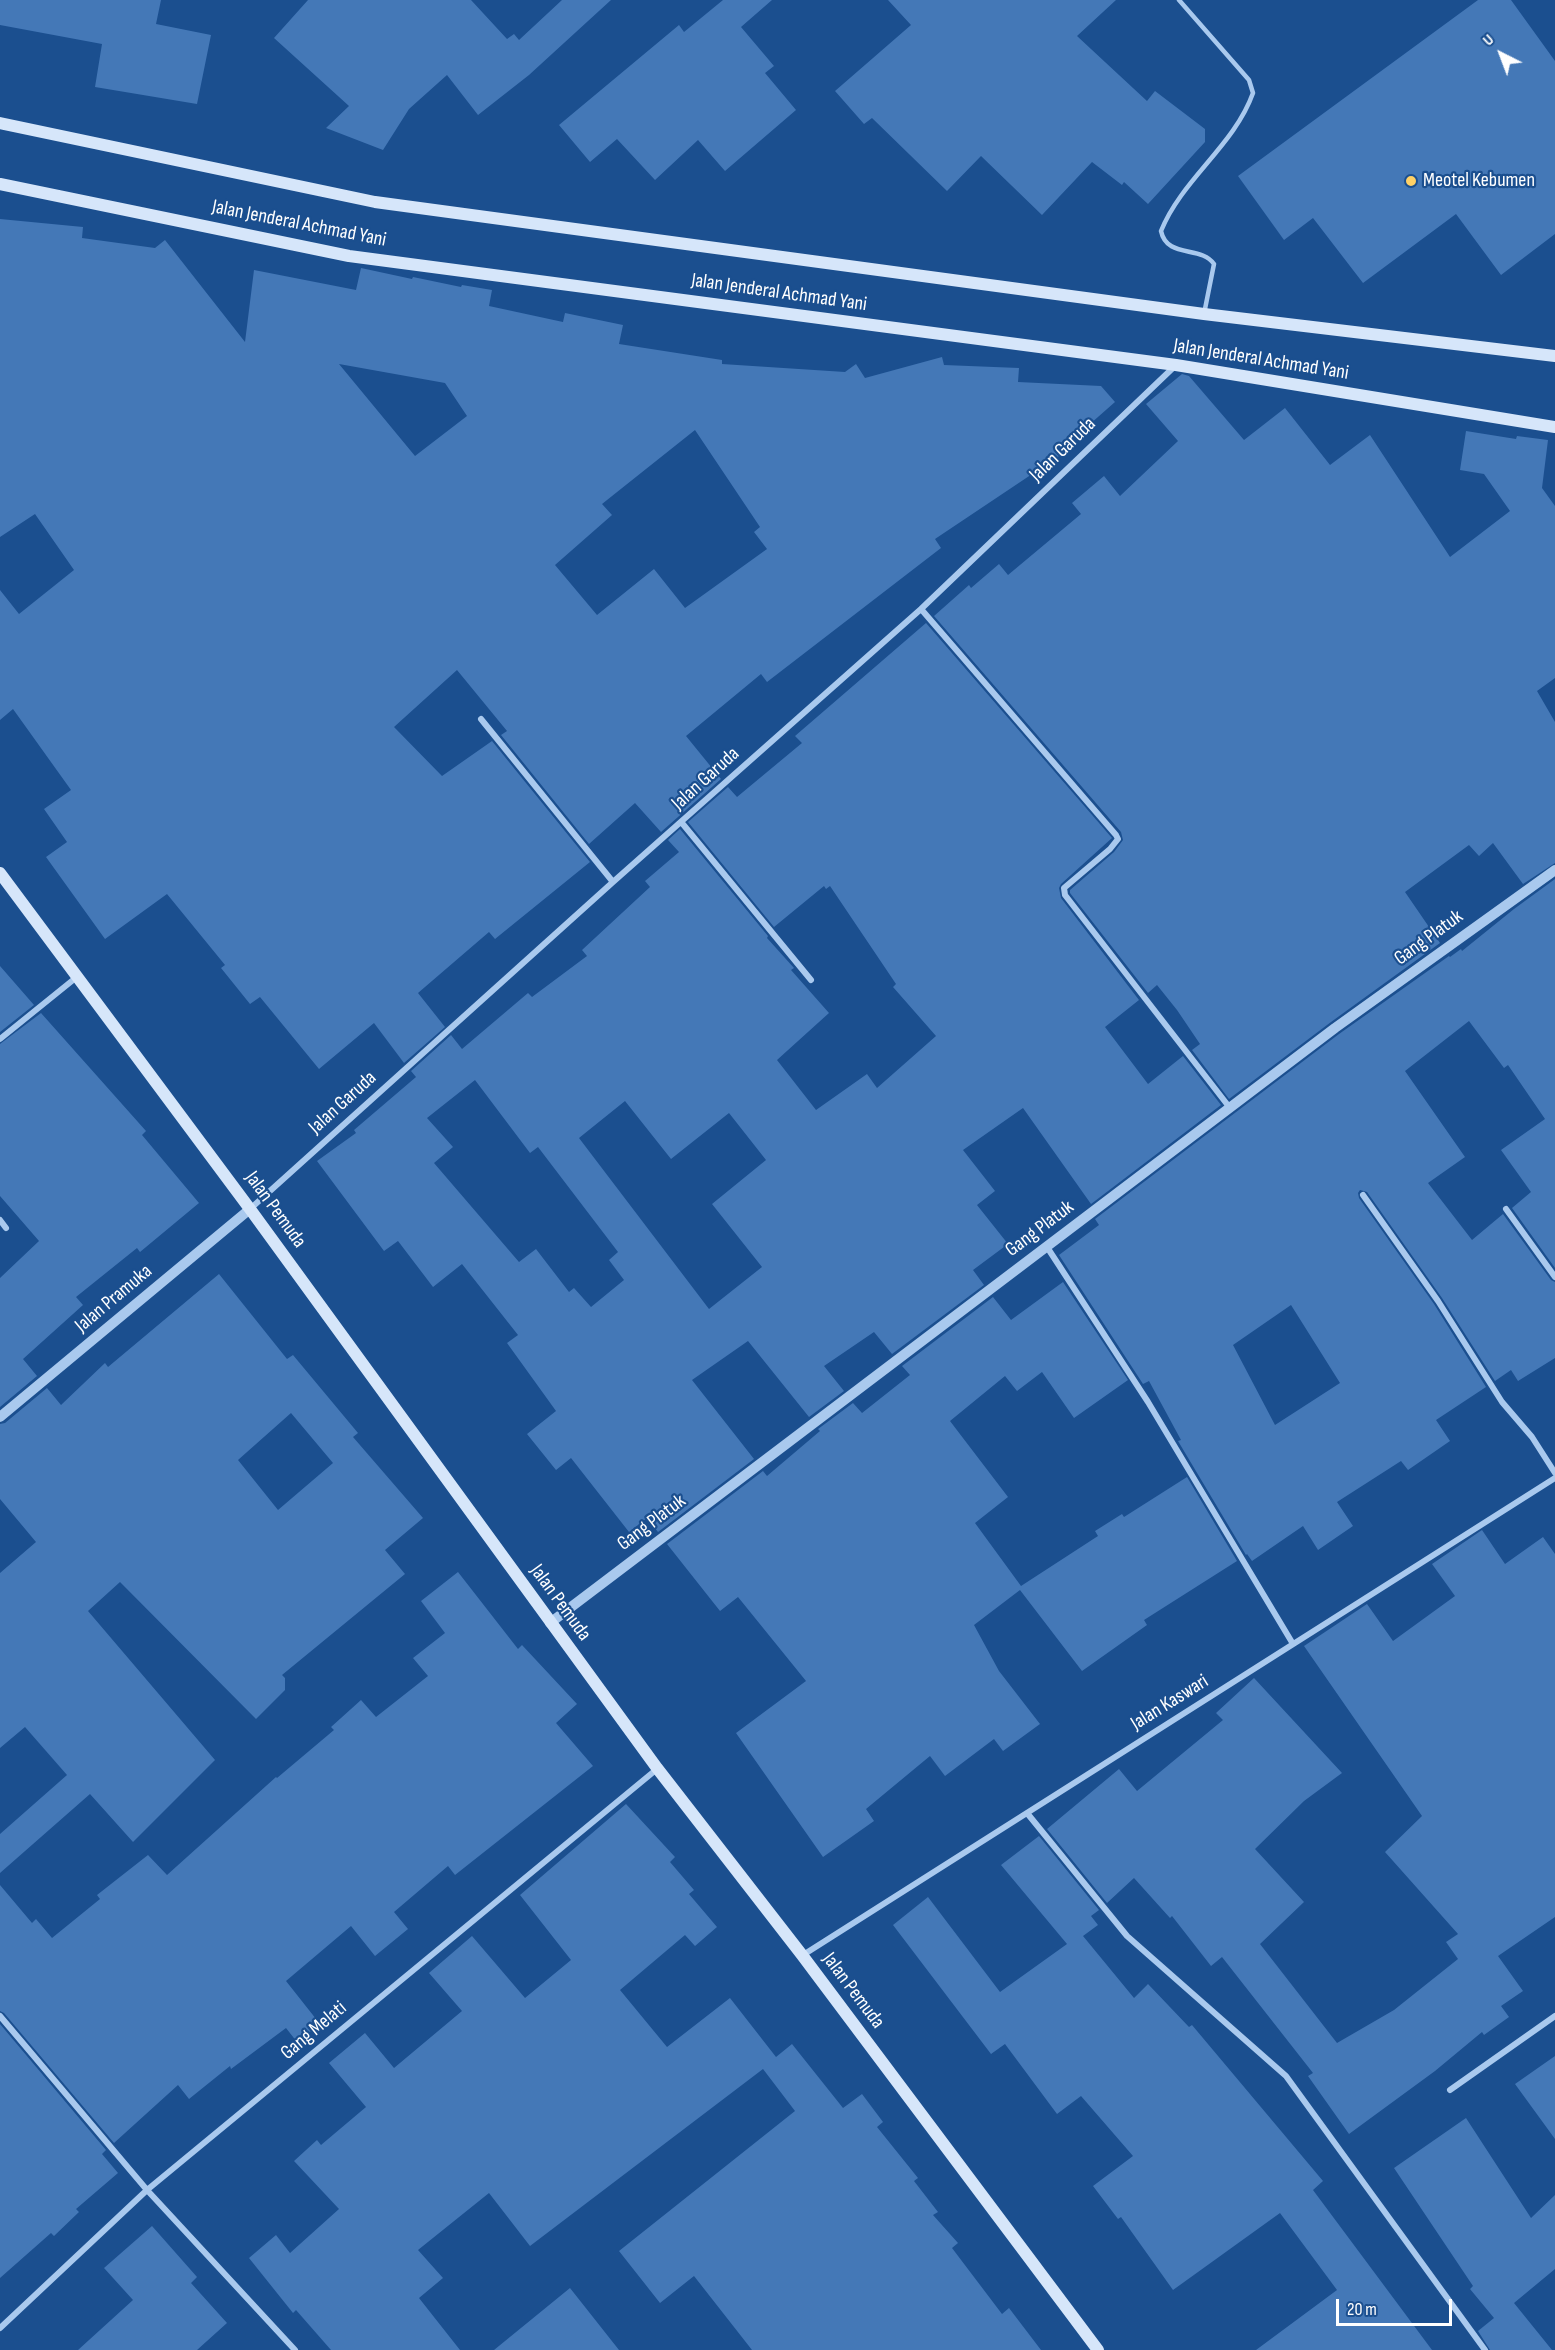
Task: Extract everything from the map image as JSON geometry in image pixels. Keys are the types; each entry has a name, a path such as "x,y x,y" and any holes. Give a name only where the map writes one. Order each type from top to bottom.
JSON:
{"main road":[{"name":"Jalan Jenderal Achmad Yani","path":"0,123 375,202 1204,314 1550,355"},
{"name":"Jalan Jenderal Achmad Yani","path":"0,184 349,256 1176,365 1555,427"},
{"name":"Jalan Pemuda","path":"0,873 250,1209 657,1768 802,1956 1097,2350"}],"street":[{"path":"1550,355 1555,346"},
{"name":"Jalan Garuda","path":"250,1209 921,609 1176,365"},
{"path":"921,609 1116,835 1118,839 1110,849 1065,888 1065,895 1230,1108"},
{"path":"481,719 613,882"},
{"path":"682,823 811,980"},
{"name":"Gang Platuk","path":"550,1623 1335,1028 1555,870"},
{"path":"0,1039 78,976"},
{"path":"1363,1195 1438,1301 1502,1402 1532,1437 1555,1473"},
{"name":"Jalan Pramuka","path":"0,1417 250,1209"},
{"path":"1506,1209 1555,1277"},
{"path":"0,1220 6,1228"},
{"path":"1047,1247 1148,1402 1293,1644"},
{"name":"Jalan Kaswari","path":"802,1956 1555,1478"},
{"name":"Gang Melati","path":"0,2328 147,2190 657,1768"},
{"path":"1027,1813 1127,1936 1286,2076 1485,2350"},
{"path":"0,2016 147,2190 295,2350"},
{"path":"1450,2090 1555,2016"}],"lane":[{"path":"1179,0 1249,80 1253,93 1239,123 1173,206 1161,231 1165,243 1172,248 1209,258 1214,264 1204,314"}],"building":[{"path":"0,0 161,0 156,24 211,35 197,104 95,87 102,44 0,25"},
{"path":"308,0 471,0 507,39 514,34 519,40 562,0 611,0 529,75 478,115 447,75 409,109 383,150 326,128 349,106 274,38"},
{"path":"723,0 772,0 741,27 774,66 765,73 796,110 725,171 698,140 655,180 617,139 590,162 559,125 679,25 684,32"},
{"path":"888,0 1116,0 1077,36 1147,101 1155,91 1205,129 1205,142 1148,204 1124,182 1122,185 1092,162 1042,215 981,156 947,191 872,118 864,124 835,91 911,25"},
{"path":"1478,0 1511,0 1555,61 1555,234 1501,275 1456,214 1363,283 1313,218 1284,240 1238,176"},
{"path":"0,219 83,227 82,238 155,248 165,240 245,342 254,270 356,290 361,268 412,279 413,277 461,287 462,285 492,290 489,306 563,322 565,313 623,325 619,344 722,360 722,364 845,372 856,364 865,378 942,357 944,365 1019,368 1018,382 1101,386 1115,402 1073,439 1077,444 935,539 941,548 767,682 761,674 686,736 721,779 661,832 635,803 589,844 501,735 507,731 457,670 394,727 442,776 492,741 590,862 495,939 489,932 418,993 445,1027 404,1063 374,1023 319,1069 260,997 250,1004 221,968 225,965 167,894 105,939 46,857 67,842 44,809 71,790 13,709 0,720 0,590 19,614 74,570 35,514 0,537","holes":["339,364 445,383 467,416 415,456","695,430 760,527 754,532 767,549 685,608 654,569 597,615 555,565 612,515 602,504"]},
{"path":"1182,374 1189,376 1244,440 1285,408 1330,465 1370,435 1450,557 1510,511 1484,474 1460,470 1466,431 1516,439 1517,436 1548,440 1542,488 1555,506 1555,678 1537,691 1555,722 1555,863 1523,884 1493,843 1479,856 1469,845 1405,892 1440,943 1229,1099 1192,1050 1200,1044 1177,1010 1157,985 1148,993 1070,893 1070,890 1114,852 1123,840 1121,832 934,616 969,585 971,588 999,564 1008,575 1081,514 1072,503 1104,476 1120,496 1178,441 1146,404"},
{"path":"926,623 1112,838 1059,888 1061,898 1139,1000 1105,1027 1148,1084 1183,1056 1221,1105 1091,1204 1023,1108 963,1150 995,1191 977,1205 1008,1244 973,1270 984,1285 892,1354 874,1332 824,1366 844,1391 809,1417 748,1341 692,1380 754,1459 658,1532 647,1518 629,1532 571,1458 556,1470 527,1434 556,1411 507,1343 518,1335 462,1264 433,1287 398,1241 384,1251 317,1161 356,1133 354,1130 416,1077 411,1071 451,1035 462,1049 528,993 532,997 587,956 582,950 650,887 645,881 679,852 668,840 680,829 768,936 767,938 794,968 791,970 829,1013 777,1060 816,1110 867,1074 877,1088 936,1036 893,987 896,984 830,886 826,889 824,886 774,927 688,822 728,787 737,797 802,743 795,736","holes":["475,1080 530,1153 538,1147 618,1252 609,1260 624,1280 591,1307 574,1288 569,1292 536,1249 519,1262 434,1163 453,1147 427,1118","625,1101 671,1159 729,1113 766,1160 712,1204 762,1267 709,1309 579,1138"]},
{"path":"1555,879 1555,1268 1512,1208 1531,1192 1501,1150 1545,1119 1508,1065 1504,1068 1469,1021 1405,1071 1465,1157 1428,1183 1472,1240 1503,1214 1551,1280 1555,1282 1555,1358 1518,1381 1511,1370 1495,1381 1442,1298 1367,1192 1360,1190 1359,1198 1434,1304 1486,1387 1436,1420 1450,1441 1408,1470 1401,1461 1337,1502 1353,1526 1318,1550 1303,1526 1252,1561 1246,1555 1178,1441 1181,1440 1149,1381 1143,1384 1059,1255 1099,1225 1095,1219 1339,1034 1449,956 1461,949 1462,951","holes":["1291,1305 1340,1383 1275,1425 1233,1345"]},
{"path":"0,966 34,1005 0,1032"},
{"path":"41,1013 146,1131 142,1135 199,1203 140,1252 137,1248 76,1297 83,1305 23,1359 37,1376 0,1407 0,1278 39,1241 0,1196 0,1044"},
{"path":"219,1274 287,1359 293,1355 358,1433 353,1437 423,1518 385,1550 405,1574 282,1675 285,1678 285,1690 256,1719 120,1582 88,1611 215,1760 133,1842 90,1794 0,1873 0,1834 67,1775 25,1727 0,1748 0,1573 36,1542 0,1499 0,1424 5,1423 47,1388 61,1405 105,1363 108,1367","holes":["291,1413 333,1463 278,1510 238,1460"]},
{"path":"1063,1282 1128,1380 1074,1418 1042,1372 1017,1391 1005,1376 950,1421 1008,1497 975,1523 1021,1586 1098,1536 1095,1531 1122,1514 1124,1517 1187,1477 1237,1561 1144,1620 1147,1625 1082,1671 1020,1590 974,1625 999,1671 1040,1724 1003,1751 994,1739 945,1776 930,1756 866,1809 874,1821 823,1857 736,1733 806,1681 738,1597 720,1611 667,1544 763,1471 767,1476 820,1431 818,1429 853,1403 862,1413 910,1375 902,1366 993,1297 1011,1320"},
{"path":"1482,1530 1505,1564 1543,1537 1555,1554 1555,1917 1498,1956 1523,1991 1501,2006 1509,2017 1484,2035 1482,2032 1435,2071 1349,2134 1308,2076 1313,2073 1222,1957 1211,1966 1172,1916 1170,1918 1134,1878 1107,1903 1047,1829 1119,1769 1137,1791 1223,1720 1216,1713 1254,1678 1342,1773 1304,1801 1255,1849 1304,1902 1260,1944 1337,2043 1394,2010 1458,1959 1446,1942 1458,1934 1385,1852 1422,1816 1304,1646 1367,1604 1393,1641 1455,1596 1432,1564"},
{"path":"458,1572 518,1649 522,1645 577,1704 556,1723 593,1766 455,1875 448,1866 394,1912 408,1929 375,1956 351,1926 286,1981 320,2024 297,2042 286,2028 231,2069 230,2066 189,2099 178,2085 114,2143 0,2011 0,1885 32,1923 36,1919 52,1938 100,1899 97,1895 148,1855 167,1875 276,1777 334,1730 331,1727 361,1700 376,1717 428,1676 413,1658 445,1633 421,1601"},
{"path":"626,1804 675,1857 670,1862 694,1890 689,1894 717,1927 695,1946 685,1935 620,1990 667,2047 730,1998 776,2057 792,2044 843,2108 862,2094 883,2122 877,2127 918,2178 914,2181 938,2212 933,2215 958,2243 952,2248 1002,2314 1009,2308 1041,2350 752,2350 694,2276 660,2303 619,2251 795,2111 763,2069 530,2246 489,2193 418,2250 443,2278 419,2298 460,2350 331,2350 296,2310 293,2313 249,2258 276,2235 290,2253 339,2209 294,2161 317,2140 321,2145 366,2107 329,2063 365,2033 394,2068 462,2011 429,1973 472,1936 525,1998 571,1960 520,1895"},
{"path":"1039,1836 1099,1910 1091,1916 1098,1925 1083,1936 1134,1998 1148,1984 1189,2027 1192,2025 1323,2181 1313,2190 1432,2350 1256,2350 1337,2290 1280,2213 1173,2290 1121,2217 1118,2219 1093,2186 1133,2156 1081,2096 1057,2114 1005,2044 991,2054 893,1925 928,1897 1000,1992 1067,1944 1001,1865"},
{"path":"0,2024 106,2150 102,2154 118,2173 76,2209 79,2212 54,2236 51,2233 0,2278"},
{"path":"1555,2056 1555,2139 1515,2084"},
{"path":"1466,2118 1531,2218 1555,2195 1555,2269 1514,2303 1552,2350 1490,2350 1478,2331 1494,2318 1470,2289 1473,2286 1394,2168"},
{"path":"152,2226 197,2277 191,2283 227,2323 197,2350 78,2350 133,2300 104,2268"},
{"path":"570,2288 619,2350 494,2350"}],"place":[{"name":"Meotel Kebumen","path":"1411,181"}]}
